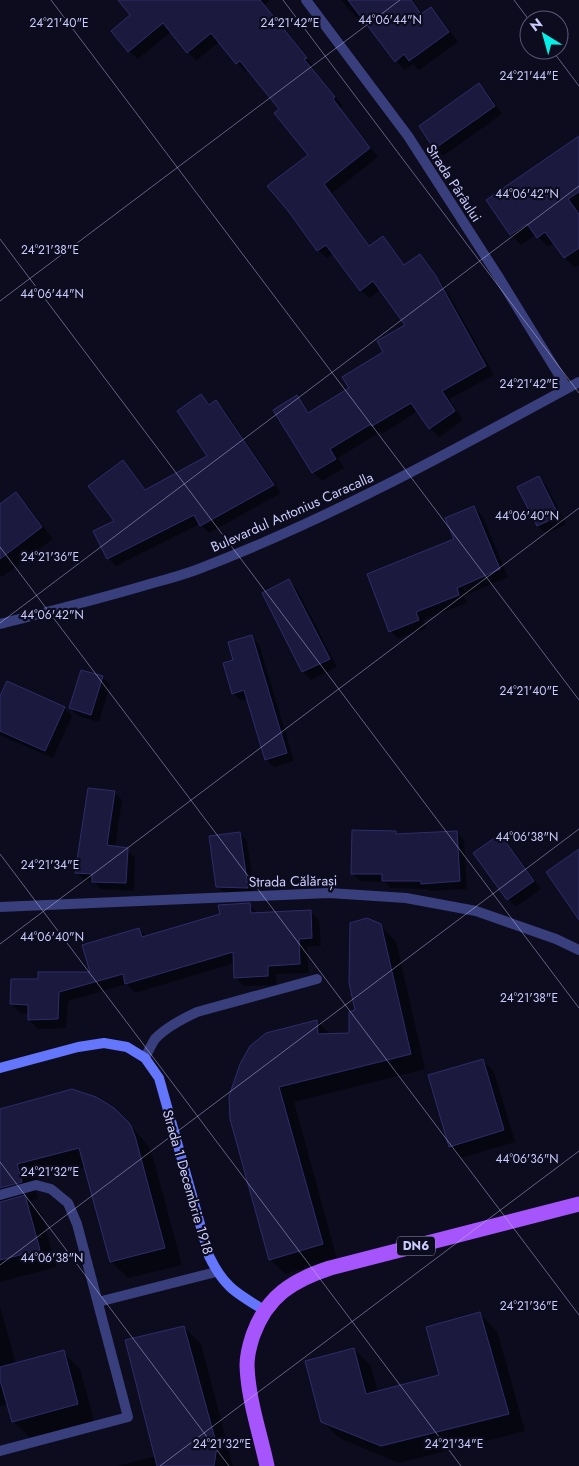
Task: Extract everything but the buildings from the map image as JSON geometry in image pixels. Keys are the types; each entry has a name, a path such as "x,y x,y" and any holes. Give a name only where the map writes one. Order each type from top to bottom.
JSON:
{"main road":[{"name":"Strada 1 Decembrie 1918","path":"0,1068 78,1047 104,1043 127,1047 145,1058 159,1078 203,1239 216,1272 225,1283 240,1295 264,1310"},
{"name":"DN6","path":"266,1466 248,1380 247,1363 256,1325 264,1310 276,1296 290,1285 309,1275 330,1268 579,1204"}],"street":[{"name":"Strada Pârâului","path":"306,0 408,136 567,388"},
{"name":"Bulevardul Antonius Caracalla","path":"0,624 195,571 271,540 459,448 579,382"},
{"name":"Strada Călărași","path":"0,907 329,893 396,898 476,911 556,939 579,950"},
{"path":"145,1058 156,1039 166,1030 197,1012 317,979"},
{"path":"0,1195 36,1186 51,1189 68,1203 77,1224 128,1417 0,1451"},
{"path":"98,1302 216,1272"}]}
